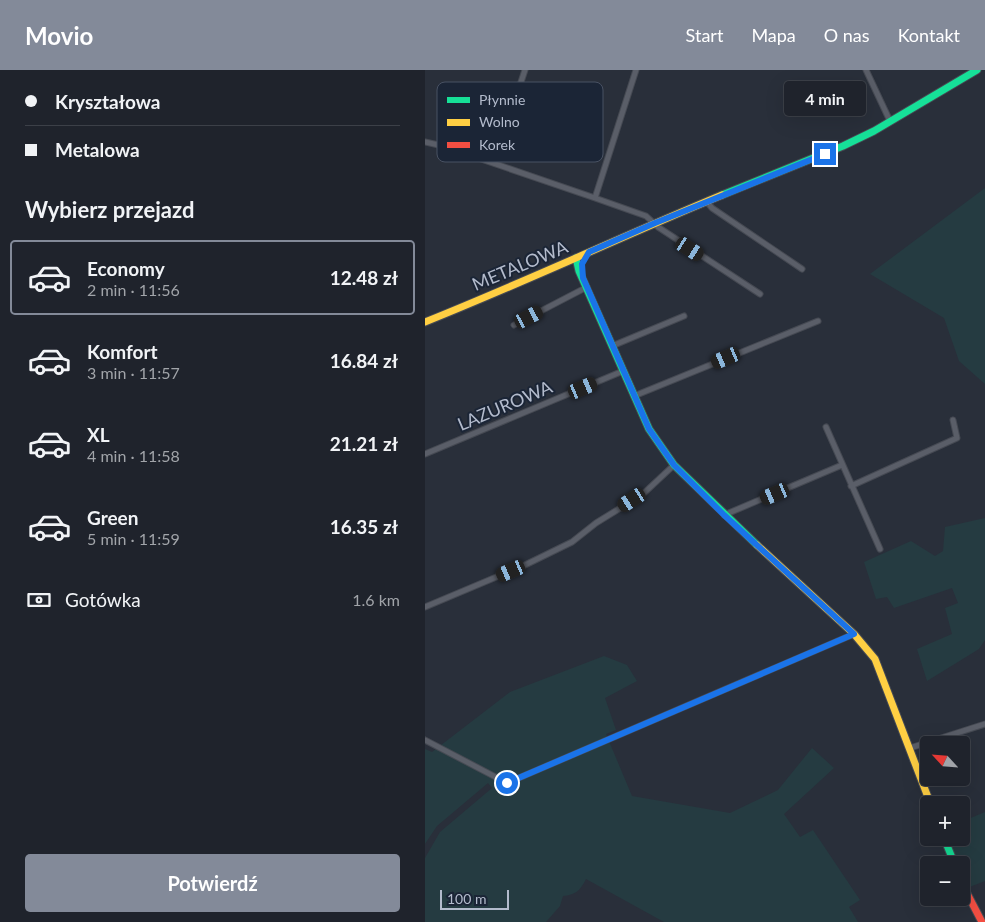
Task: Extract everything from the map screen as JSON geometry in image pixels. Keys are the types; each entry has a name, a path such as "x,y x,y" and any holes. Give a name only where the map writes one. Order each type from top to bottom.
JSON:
{"street":[{"path":"521,82 525,70"},
{"path":"595,198 636,70"},
{"path":"866,70 890,121"},
{"name":"METALOWA","path":"425,322 563,264 580,268 589,252 843,146 977,70"},
{"path":"494,162 646,216 760,294"},
{"path":"707,202 712,208 802,269"},
{"path":"563,264 580,268 649,429 674,465 724,515 854,634 875,659 928,796"},
{"path":"514,325 587,287"},
{"path":"612,346 684,316"},
{"path":"634,396 818,321"},
{"name":"LAZUROWA","path":"425,454 623,372"},
{"path":"851,486 957,438 953,420"},
{"path":"826,427 880,549"},
{"path":"425,607 525,565 572,542 596,523 643,494 674,465"},
{"path":"724,515 842,465"},
{"path":"425,740 498,780 507,783 854,634"},
{"path":"910,748 985,724"},
{"path":"970,901 982,922"}],"green space":[{"path":"985,188 985,384 959,361 944,318 870,274"},
{"path":"985,518 985,640 979,649 927,681 917,649 952,634 945,608 958,603 952,588 894,608 887,597 876,599 864,562 911,541 935,556 943,551 945,527"},
{"path":"604,656 627,665 637,681 605,698 616,730 606,734 632,796 730,813 778,790 812,748 834,768 784,814 800,837 813,830 860,900 849,907 858,922 664,922 586,879 577,892 563,896 560,906 546,922 425,922 425,858 440,832 492,788 488,783 437,826 425,844 425,749 432,752 510,692"},
{"path":"985,812 985,881 970,887 970,856 955,856 951,846 970,846 970,818"}],"traffic: fast":[{"path":"722,195 843,146 874,131 977,70"},
{"path":"576,258 579,271 649,429 674,465 757,545"},
{"path":"947,846 951,856"}],"traffic: slow":[{"path":"425,322 722,195"},
{"path":"757,545 854,634 875,659 928,796"}],"traffic: jam":[{"path":"970,899 982,922"}],"route":[{"path":"507,783 854,634 724,515 674,465 649,429 583,278 581,267 584,258 589,252 825,154"}]}
